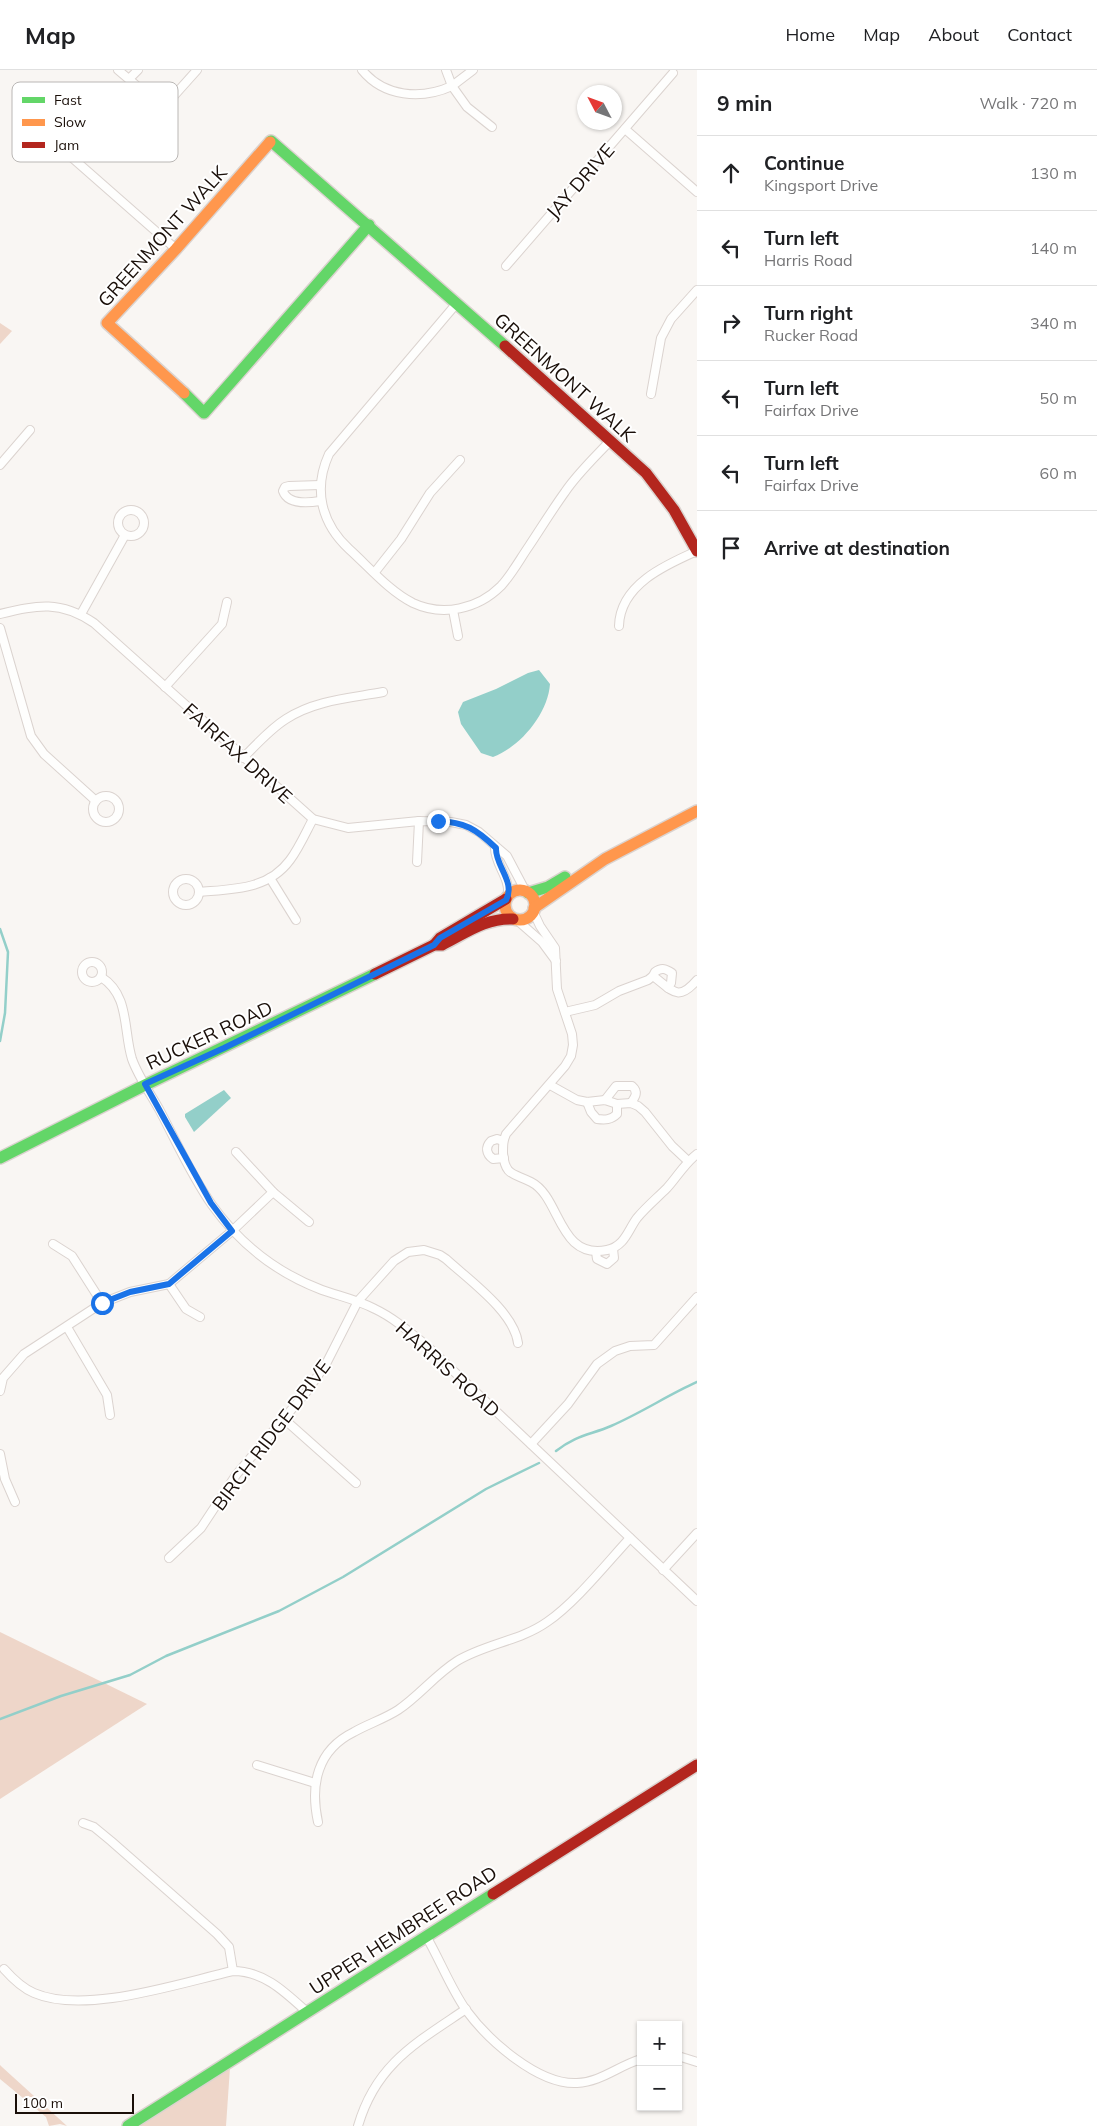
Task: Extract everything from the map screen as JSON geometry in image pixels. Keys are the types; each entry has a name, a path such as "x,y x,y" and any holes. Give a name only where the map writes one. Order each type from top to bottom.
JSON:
{"street":[{"path":"118,70 132,82"},
{"path":"130,80 138,70"},
{"path":"178,91 197,70"},
{"path":"362,70 376,84 398,93 422,94 452,86 473,70"},
{"path":"446,70 452,86 467,107 492,126"},
{"name":"JAY DRIVE","path":"506,266 673,73"},
{"path":"625,129 697,192"},
{"name":"GREENMONT WALK","path":"369,225 204,413 165,374 107,323 176,249 271,141 369,225 646,473 664,493 681,519 697,551"},
{"path":"76,162 176,249"},
{"path":"651,394 661,338 671,319 697,290"},
{"path":"457,303 334,445 324,464 320,485 320,501 326,518 334,534 374,572 399,594 412,602 432,609 453,610 479,602 501,586 566,489 610,440"},
{"path":"0,465 30,430"},
{"path":"374,572 401,540 430,493 460,460"},
{"path":"320,485 289,486 285,487 283,491 285,497 290,500 320,501"},
{"path":"81,614 125,535"},
{"path":"619,626 620,617 625,605 644,581 664,566 697,551"},
{"path":"165,687 222,624 227,602"},
{"name":"FAIRFAX DRIVE","path":"0,614 44,605 63,607 81,614 94,623 313,819 348,828 419,821 451,822 466,825 479,832 507,856 527,892"},
{"path":"453,610 458,636"},
{"path":"0,628 32,736 44,754 96,801"},
{"path":"243,758 272,729 300,711 324,702 383,692"},
{"path":"515,920 529,918 534,909 605,859 697,811"},
{"path":"199,892 245,888 270,878 291,859 313,819"},
{"path":"417,862 419,821"},
{"path":"496,848 495,858 508,882 505,910 542,942 556,960"},
{"path":"507,897 515,891 527,892 548,887 587,864 605,859"},
{"path":"270,878 296,920"},
{"path":"527,892 534,900 534,909 544,933 552,942 556,960 557,989 573,1045 571,1056 565,1066 506,1134 503,1141 504,1166 509,1172 539,1188 562,1227 571,1238 584,1248 596,1252 613,1249 627,1236 638,1218 674,1181 688,1161 697,1154"},
{"name":"RUCKER ROAD","path":"0,1158 145,1084 232,1045 434,945 440,938 507,897"},
{"name":"RUCKER ROAD","path":"434,945 442,945 485,921 499,918 515,920"},
{"path":"565,1012 595,1005 653,976 658,969 666,969 673,977 668,988"},
{"path":"653,976 674,992 684,993 697,980"},
{"name":"HARRIS ROAD","path":"101,977 116,990 124,1013 132,1059 211,1203 232,1231 267,1261 294,1277 322,1290 358,1301 396,1321 427,1346 697,1601"},
{"path":"550,1085 569,1097 587,1102 605,1100 617,1104 631,1103 645,1112 666,1140 688,1161"},
{"path":"605,1100 616,1086 625,1085 632,1086 636,1091 636,1095 631,1103"},
{"path":"587,1102 593,1115 597,1119 605,1120 611,1119 617,1114 617,1104"},
{"path":"503,1141 497,1139 491,1141 487,1149 493,1159 504,1158"},
{"path":"236,1152 273,1192 309,1222"},
{"path":"0,1391 3,1378 24,1354 102,1303 130,1292 169,1284 232,1231 273,1192"},
{"path":"53,1244 72,1256 102,1303"},
{"path":"596,1252 597,1259 607,1264 614,1258 613,1249"},
{"name":"BIRCH RIDGE DRIVE","path":"169,1558 201,1528 236,1475 308,1390 327,1362 358,1301 394,1261 402,1256 416,1251 432,1251 446,1259 507,1316 515,1328 518,1343"},
{"path":"169,1284 186,1309 200,1317"},
{"path":"531,1444 568,1404 597,1364 615,1351 630,1346 654,1344 697,1297"},
{"path":"67,1327 107,1395 110,1415"},
{"path":"284,1419 356,1483"},
{"path":"0,1454 5,1479 15,1502"},
{"path":"663,1570 697,1533"},
{"path":"318,1822 314,1802 315,1783 324,1759 342,1739 398,1710 443,1671 458,1661 526,1634 547,1622 565,1607 630,1538"},
{"path":"257,1765 315,1783"},
{"name":"UPPER HEMBREE ROAD","path":"128,2126 697,1765"},
{"path":"83,1824 94,1827 217,1934 229,1947 233,1971"},
{"path":"426,1936 466,2009 482,2029 500,2046 537,2073 558,2082 576,2083 593,2081 637,2061"},
{"path":"4,1969 23,1987 33,1993 50,1998 76,2001 110,1999 233,1971 254,1973 284,1990 307,2012"},
{"path":"358,2126 368,2097 397,2059 408,2048 466,2009"},
{"path":"682,2057 697,2062"}],"shaded area":[{"path":"0,323 12,331 0,344"},
{"path":"0,1632 147,1704 0,1799"},
{"path":"231,2053 226,2126 130,2126"},
{"path":"0,2065 67,2126 60,2124 49,2126 46,2117 0,2079"}],"water":[{"path":"539,670 550,684 544,707 538,718 513,746 493,757 481,753 461,724 458,712 463,702 496,689 528,673"},
{"path":"224,1090 231,1098 194,1132 185,1114"}],"waterway":[{"path":"0,929 8,952 5,1013 0,1041"},
{"path":"556,1451 583,1436 622,1421 697,1382"},
{"path":"0,1719 61,1696 130,1675 166,1656 279,1611 343,1577 486,1489 539,1463"}],"traffic: fast":[{"path":"270,142 505,346"},
{"path":"184,393 204,413 369,225"},
{"path":"528,893 548,887 565,877"},
{"path":"0,1158 145,1085 375,974"},
{"path":"128,2126 493,1894"}],"traffic: slow":[{"path":"184,393 107,323 176,249 270,142"},
{"path":"534,908 605,859 697,811"},
{"path":"520,890 531,894 535,905 531,916 520,920 509,916 505,905 509,894 520,890"}],"traffic: jam":[{"path":"505,346 646,473 674,510 697,551"},
{"path":"434,945 440,938 506,899"},
{"path":"375,974 434,945 442,945 485,924 503,919 513,919"},
{"path":"493,1894 697,1765"}],"route":[{"path":"102,1303 130,1292 169,1284 232,1231 211,1203 191,1170 145,1084 320,1002 434,945 440,938 506,900 509,889 508,882 495,858 496,848 479,832 466,825 438,821"}]}
